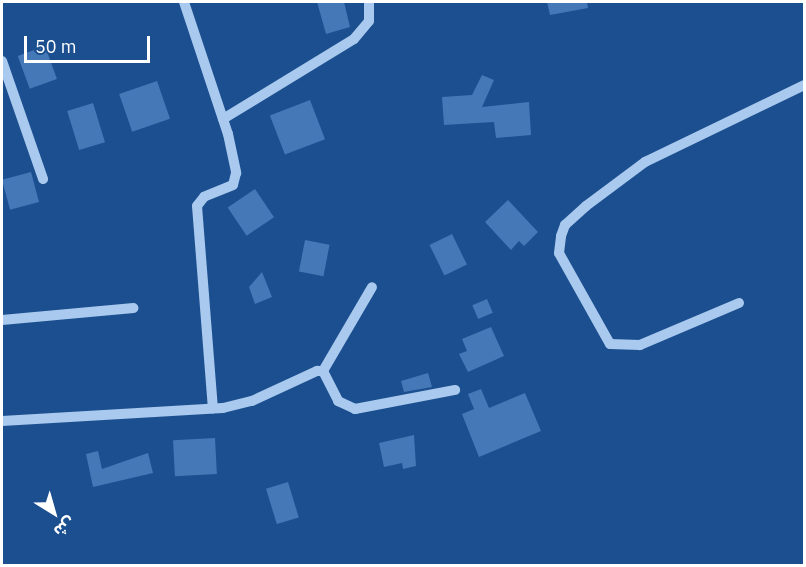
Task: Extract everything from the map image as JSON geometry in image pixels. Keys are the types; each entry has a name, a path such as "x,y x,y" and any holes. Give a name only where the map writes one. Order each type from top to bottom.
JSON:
{"street":[{"path":"184,2 223,119 237,179 232,185 204,197 197,206 213,408"},
{"path":"223,119 354,39 369,21 369,2"},
{"path":"2,62 43,179"},
{"path":"739,303 640,345 610,344 559,253 561,236 565,225 579,212 645,162 804,85"},
{"path":"323,371 372,287"},
{"path":"2,320 133,308"},
{"path":"2,421 213,408 252,401 317,370 323,371"},
{"path":"323,371 338,401 355,409 455,390"}],"building":[{"path":"317,2 344,2 350,27 326,34"},
{"path":"547,2 587,2 588,8 550,15"},
{"path":"45,46 57,79 30,89 18,56"},
{"path":"482,75 494,80 482,107 529,102 531,135 496,138 494,122 444,125 442,97 472,95"},
{"path":"157,81 170,119 132,132 119,94"},
{"path":"310,100 325,139 285,155 270,115"},
{"path":"93,103 105,142 79,150 67,111"},
{"path":"31,172 39,202 10,210 2,180"},
{"path":"255,189 274,217 247,236 228,207"},
{"path":"508,200 538,232 524,246 519,241 511,250 485,222"},
{"path":"452,234 467,265 444,276 430,245"},
{"path":"305,240 330,245 323,276 299,271"},
{"path":"262,272 272,297 255,304 249,287"},
{"path":"487,299 493,313 478,319 472,305"},
{"path":"491,327 504,356 468,372 459,354 467,351 462,339"},
{"path":"428,373 432,387 404,392 401,381"},
{"path":"481,389 489,408 525,393 541,431 479,457 462,414 474,409 468,394"},
{"path":"414,435 416,466 403,469 402,463 384,467 379,443"},
{"path":"215,438 217,474 175,476 173,440"},
{"path":"98,451 102,469 148,453 153,473 93,487 86,454"},
{"path":"288,482 299,517 277,524 266,489"}]}
